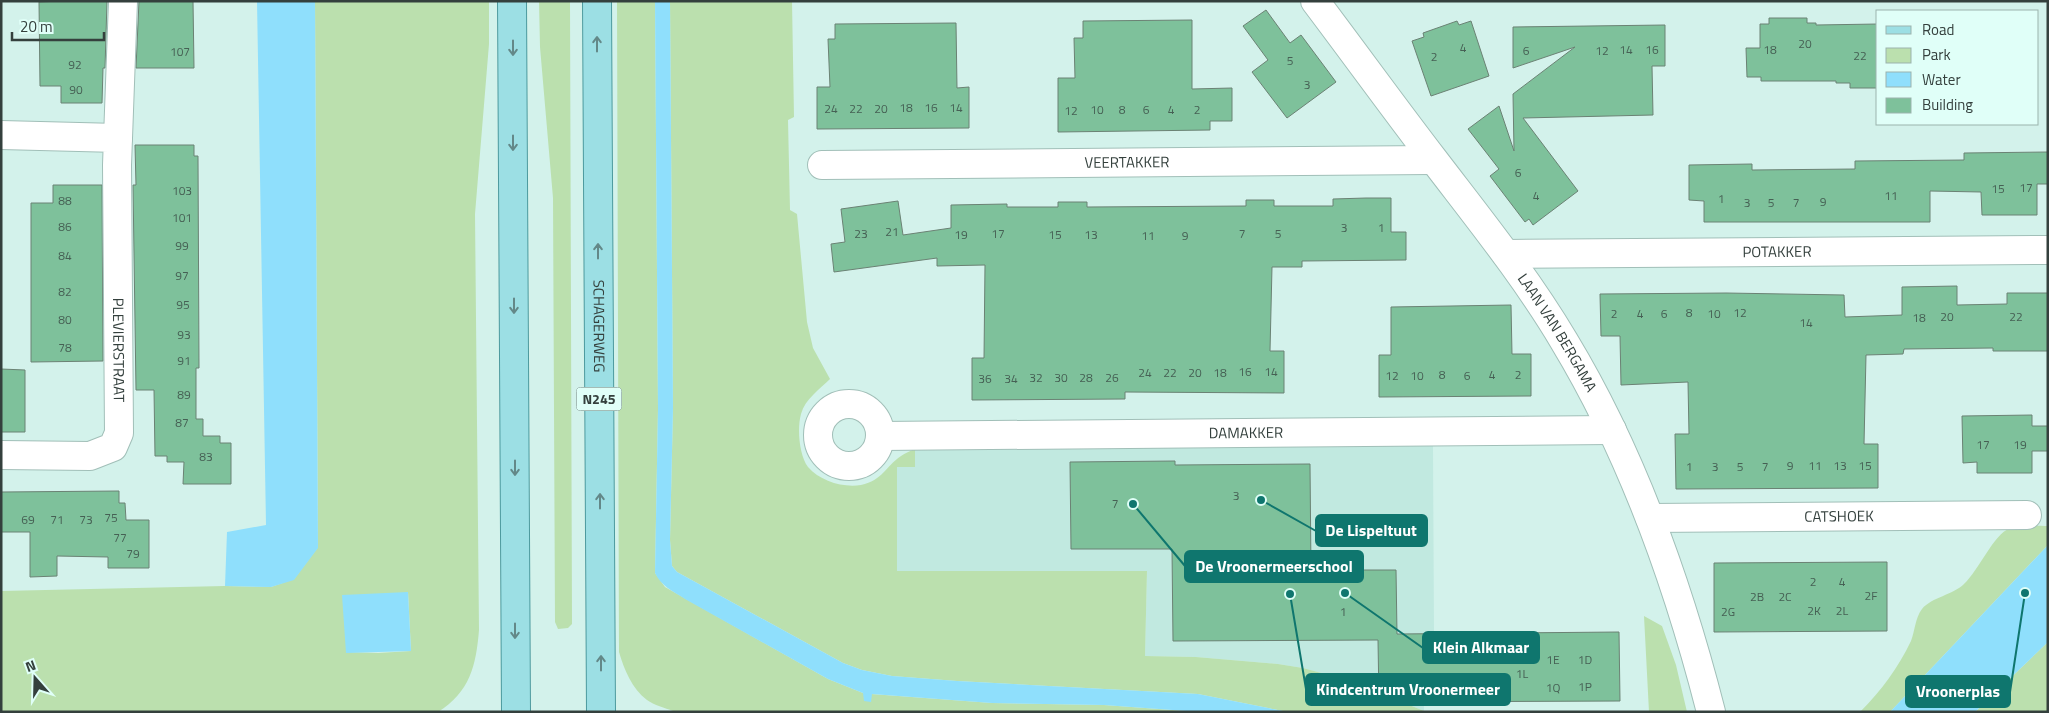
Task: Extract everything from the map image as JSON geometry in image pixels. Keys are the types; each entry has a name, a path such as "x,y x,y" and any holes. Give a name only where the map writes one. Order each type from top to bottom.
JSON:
{"main road":[{"path":"512,1 516,712"},
{"name":"SCHAGERWEG","path":"597,1 601,712"}],"street":[{"name":"PLEVIERSTRAAT","path":"1,455 90,456 113,447 119,432 117,165 123,1"},
{"name":"LAAN VAN BERGAMA","path":"1315,1 1433,160 1506,254 1564,341 1612,430 1650,518 1687,624 1711,712"},
{"path":"1,135 118,138"},
{"name":"VEERTAKKER","path":"822,165 1433,160"},
{"name":"POTAKKER","path":"1506,254 2048,250"},
{"name":"DAMAKKER","path":"880,436 1612,430"},
{"name":"CATSHOEK","path":"1650,518 2027,514"}],"shaded area":[{"path":"1433,446 1434,633 1422,634 1424,711 1351,681 1303,668 1196,657 1145,656 1147,571 897,571 897,467 915,449"}],"green space":[{"path":"315,1 489,1 489,44 475,214 479,630 476,655 464,687 449,704 438,712 1,712 1,591 225,586 271,587 294,579 318,547","holes":["408,592 411,651 378,653 346,652"]},
{"path":"539,1 570,1 572,624 568,628 558,629 555,622 553,198 540,47"},
{"path":"617,1 655,1 658,409 655,573 665,587 828,679 863,693 871,702 871,694 992,703 1104,705 1200,712 673,711 650,702 637,690 626,672 619,652"},
{"path":"670,1 792,1 794,117 788,120 790,210 797,214 807,322 813,348 830,379 813,395 803,409 799,426 801,449 805,462 813,472 825,480 854,486 868,483 879,477 901,456 915,449 915,467 897,467 897,571 1147,571 1145,656 1196,657 1303,668 1351,681 1424,711 1467,712 1288,712 1198,694 892,676 862,670 843,663 677,572 672,566 670,540 673,408"},
{"path":"2018,526 2048,526 2048,545 1890,712 1860,712 1895,670 1911,641 1918,616 1926,605 1964,584 1992,545 2010,528"},
{"path":"1644,616 1662,626 1676,665 1687,712 1649,712"},
{"path":"2048,642 2048,712 1975,712"}],"water":[{"path":"257,1 315,1 318,548 294,580 271,587 225,586 227,532 266,525"},
{"path":"655,1 670,1 673,408 670,540 672,566 677,572 843,663 862,670 892,676 957,681 1198,694 1288,712 1200,712 1104,705 992,703 872,694 871,702 864,701 863,693 828,679 685,599 668,588 658,578 655,573 658,409"},
{"path":"2048,545 2048,642 1975,712 1890,712"},
{"path":"408,592 411,651 346,653 342,595"}],"building":[{"path":"107,1 102,103 61,103 61,86 40,86 39,2"},
{"path":"139,1 193,1 194,68 136,68"},
{"path":"1266,10 1290,43 1301,35 1336,82 1287,118 1252,72 1268,60 1243,26"},
{"path":"1769,18 1807,18 1807,23 1816,23 1816,25 1876,24 1876,88 1850,88 1850,83 1836,83 1836,81 1761,81 1761,77 1747,77 1746,48 1760,48 1760,24 1769,24"},
{"path":"1192,20 1192,89 1232,88 1232,121 1210,121 1210,130 1058,132 1058,78 1075,78 1074,38 1083,38 1083,21"},
{"path":"1457,21 1459,25 1471,21 1489,76 1431,96 1412,41 1424,37 1423,33"},
{"path":"956,23 957,88 969,87 969,128 817,129 817,87 830,87 828,39 835,39 835,24"},
{"path":"1665,25 1665,66 1652,66 1653,115 1523,118 1578,191 1533,225 1529,219 1525,222 1490,176 1499,169 1468,129 1499,106 1514,151 1513,94 1575,47 1513,68 1513,27"},
{"path":"135,145 194,145 194,156 198,156 199,368 196,368 196,419 203,419 203,436 220,436 220,443 231,443 231,484 183,484 184,462 167,462 167,456 155,456 154,390 136,390 133,185 136,185"},
{"path":"2048,152 2048,184 2037,184 2037,215 1982,215 1981,192 1930,191 1930,222 1704,222 1704,201 1689,200 1689,165 1752,164 1752,170 1855,169 1855,161 1964,160 1964,153"},
{"path":"53,185 102,185 103,361 31,362 31,203 53,203"},
{"path":"1391,198 1391,232 1406,232 1406,260 1302,261 1302,267 1272,267 1270,351 1284,351 1284,393 1125,392 1125,399 972,400 972,358 984,358 985,265 937,266 937,258 834,272 831,244 845,242 841,209 898,201 903,235 951,228 951,205 1007,204 1007,207 1058,207 1058,202 1087,202 1087,207 1246,206 1246,200 1274,200 1274,206 1333,206 1333,199"},
{"path":"1957,286 1957,305 2007,304 2007,293 2048,293 2048,351 1993,351 1993,348 1904,349 1903,354 1866,355 1864,444 1878,444 1878,488 1676,489 1675,434 1689,434 1688,382 1621,385 1620,336 1601,336 1600,294 1726,293 1844,295 1845,317 1902,315 1902,287"},
{"path":"1511,305 1512,354 1531,354 1531,396 1379,397 1379,355 1391,355 1391,307"},
{"path":"1,369 25,370 25,432 1,432"},
{"path":"2032,415 2032,426 2048,426 2048,451 2032,451 2032,473 1977,473 1977,462 1963,463 1962,416"},
{"path":"1175,461 1175,465 1310,464 1311,570 1396,570 1397,634 1619,632 1620,701 1379,702 1378,640 1173,641 1172,549 1071,549 1070,462"},
{"path":"119,491 119,503 125,503 126,520 149,520 149,568 108,568 108,557 57,556 57,576 30,577 30,532 1,532 1,492"},
{"path":"1887,562 1887,631 1714,632 1714,563"}],"place":[{"name":"De Lispeltuut","path":"1261,500"},
{"name":"De Vroonermeerschool","path":"1133,504"},
{"name":"Klein Alkmaar","path":"1345,593"},
{"name":"Vroonerplas","path":"2025,593"},
{"name":"Kindcentrum Vroonermeer","path":"1290,594"}]}
